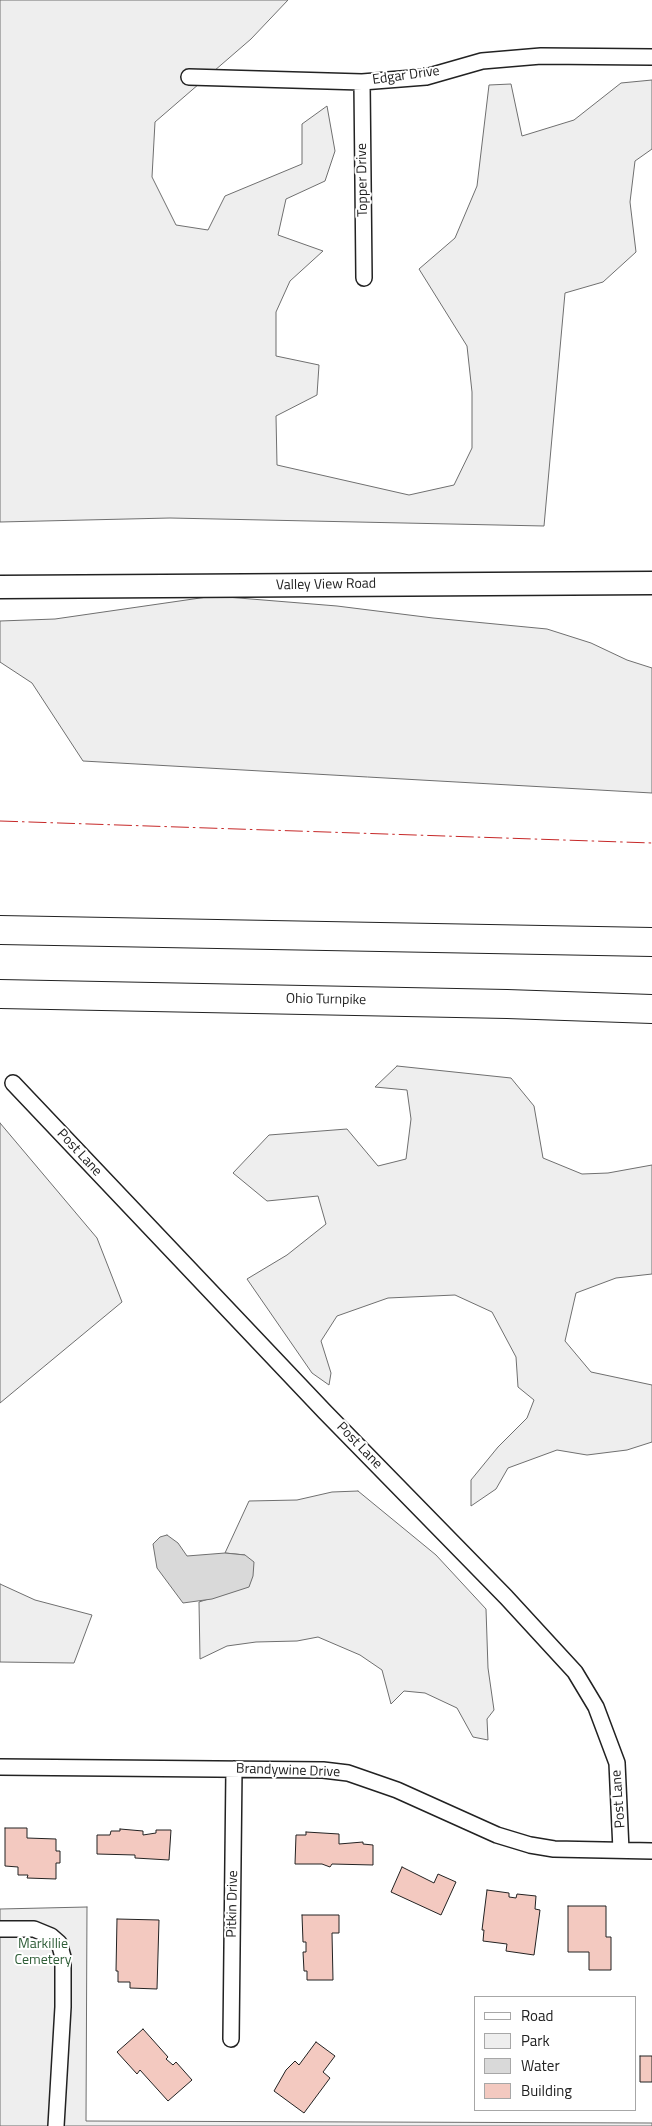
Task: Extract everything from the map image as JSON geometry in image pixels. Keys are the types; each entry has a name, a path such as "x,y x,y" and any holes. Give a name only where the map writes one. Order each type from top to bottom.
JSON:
{"highway":[{"path":"0,930 652,942"},
{"name":"Ohio Turnpike","path":"0,994 497,1004 652,1010"}],"main road":[{"name":"Valley View Road","path":"0,587 652,583"}],"street":[{"name":"Edgar Drive","path":"190,77 362,82 426,76 482,61 541,56 652,57"},
{"name":"Topper Drive","path":"362,82 364,278"},
{"name":"Post Lane","path":"13,1083 326,1412 506,1597 575,1672 596,1707 617,1763 621,1850"},
{"name":"Brandywine Drive","path":"0,1767 323,1770 348,1773 397,1790 497,1835 530,1845 554,1849 652,1850"},
{"name":"Pitkin Drive","path":"231,2039 234,1769"},
{"path":"0,1929 34,1929 52,1936 59,1943 63,1957 56,2126"}],"green space":[{"path":"0,0 288,0 251,39 155,122 152,177 176,225 208,230 225,196 302,164 302,124 327,106 335,151 325,181 286,199 278,235 323,251 290,281 276,312 276,356 319,365 317,395 276,416 277,465 409,495 454,485 472,448 472,392 467,346 419,269 455,238 477,186 489,85 511,84 522,136 574,120 621,83 652,80 652,149 635,161 630,202 636,252 603,282 565,293 544,526 170,518 0,522"},
{"path":"214,596 337,606 547,629 591,643 627,660 652,668 652,793 83,761 32,683 0,662 0,621 55,619"},
{"path":"397,1066 511,1078 534,1106 543,1158 582,1174 608,1173 652,1165 652,1274 616,1278 576,1293 565,1341 591,1372 652,1385 652,1442 627,1450 587,1455 557,1450 508,1468 496,1489 471,1506 471,1480 498,1447 527,1418 534,1400 518,1387 516,1357 492,1312 455,1295 388,1298 337,1316 321,1341 331,1373 329,1385 312,1373 247,1279 287,1255 326,1224 318,1196 267,1201 233,1173 269,1135 347,1129 378,1166 406,1159 411,1119 407,1090 375,1087"},
{"path":"0,1123 97,1238 122,1302 0,1403"},
{"path":"358,1491 436,1555 486,1609 488,1668 494,1710 487,1719 488,1740 473,1737 457,1708 425,1693 404,1691 391,1704 382,1670 360,1655 318,1637 297,1641 256,1642 227,1646 200,1659 199,1602 249,1586 245,1555 225,1553 249,1501 297,1500 332,1492"},
{"path":"0,1584 35,1600 92,1615 74,1663 0,1662"},
{"name":"Markillie Cemetery","path":"87,1907 86,2121 652,2123 652,2126 0,2126 0,1909"}],"water":[{"path":"167,1535 178,1543 187,1556 225,1553 245,1555 254,1562 253,1576 249,1587 212,1599 183,1603 157,1568 153,1544 160,1537"}],"building":[{"path":"5,1828 27,1828 27,1838 56,1839 56,1851 60,1851 60,1863 56,1863 56,1879 27,1878 28,1875 18,1875 18,1867 5,1866"},
{"path":"120,1829 143,1831 143,1835 156,1833 156,1830 171,1830 169,1860 135,1858 135,1855 97,1854 97,1835 110,1835 111,1831 120,1831"},
{"path":"306,1832 339,1834 339,1844 363,1842 363,1844 373,1845 373,1865 332,1864 330,1867 322,1864 295,1864 296,1835 306,1835"},
{"path":"402,1867 434,1883 438,1874 456,1882 441,1915 391,1892"},
{"path":"487,1890 509,1893 509,1897 516,1898 517,1894 536,1896 535,1909 540,1910 534,1955 506,1951 507,1944 483,1941 484,1930 482,1930"},
{"path":"568,1906 606,1906 606,1937 611,1937 611,1970 589,1970 589,1952 568,1952"},
{"path":"302,1915 339,1915 339,1933 332,1933 333,1980 307,1980 307,1971 304,1971 303,1952 306,1952 306,1942 303,1942"},
{"path":"117,1919 159,1920 157,1989 130,1988 130,1982 118,1982 118,1971 116,1971"},
{"path":"143,2029 168,2057 166,2059 173,2065 176,2062 192,2080 168,2101 140,2070 137,2074 117,2052"},
{"path":"316,2042 335,2056 323,2072 330,2078 304,2113 274,2091 286,2070 295,2061 299,2065"},
{"path":"640,2056 652,2056 652,2082 640,2082"}],"power":[{"path":"0,821 652,843"}]}
